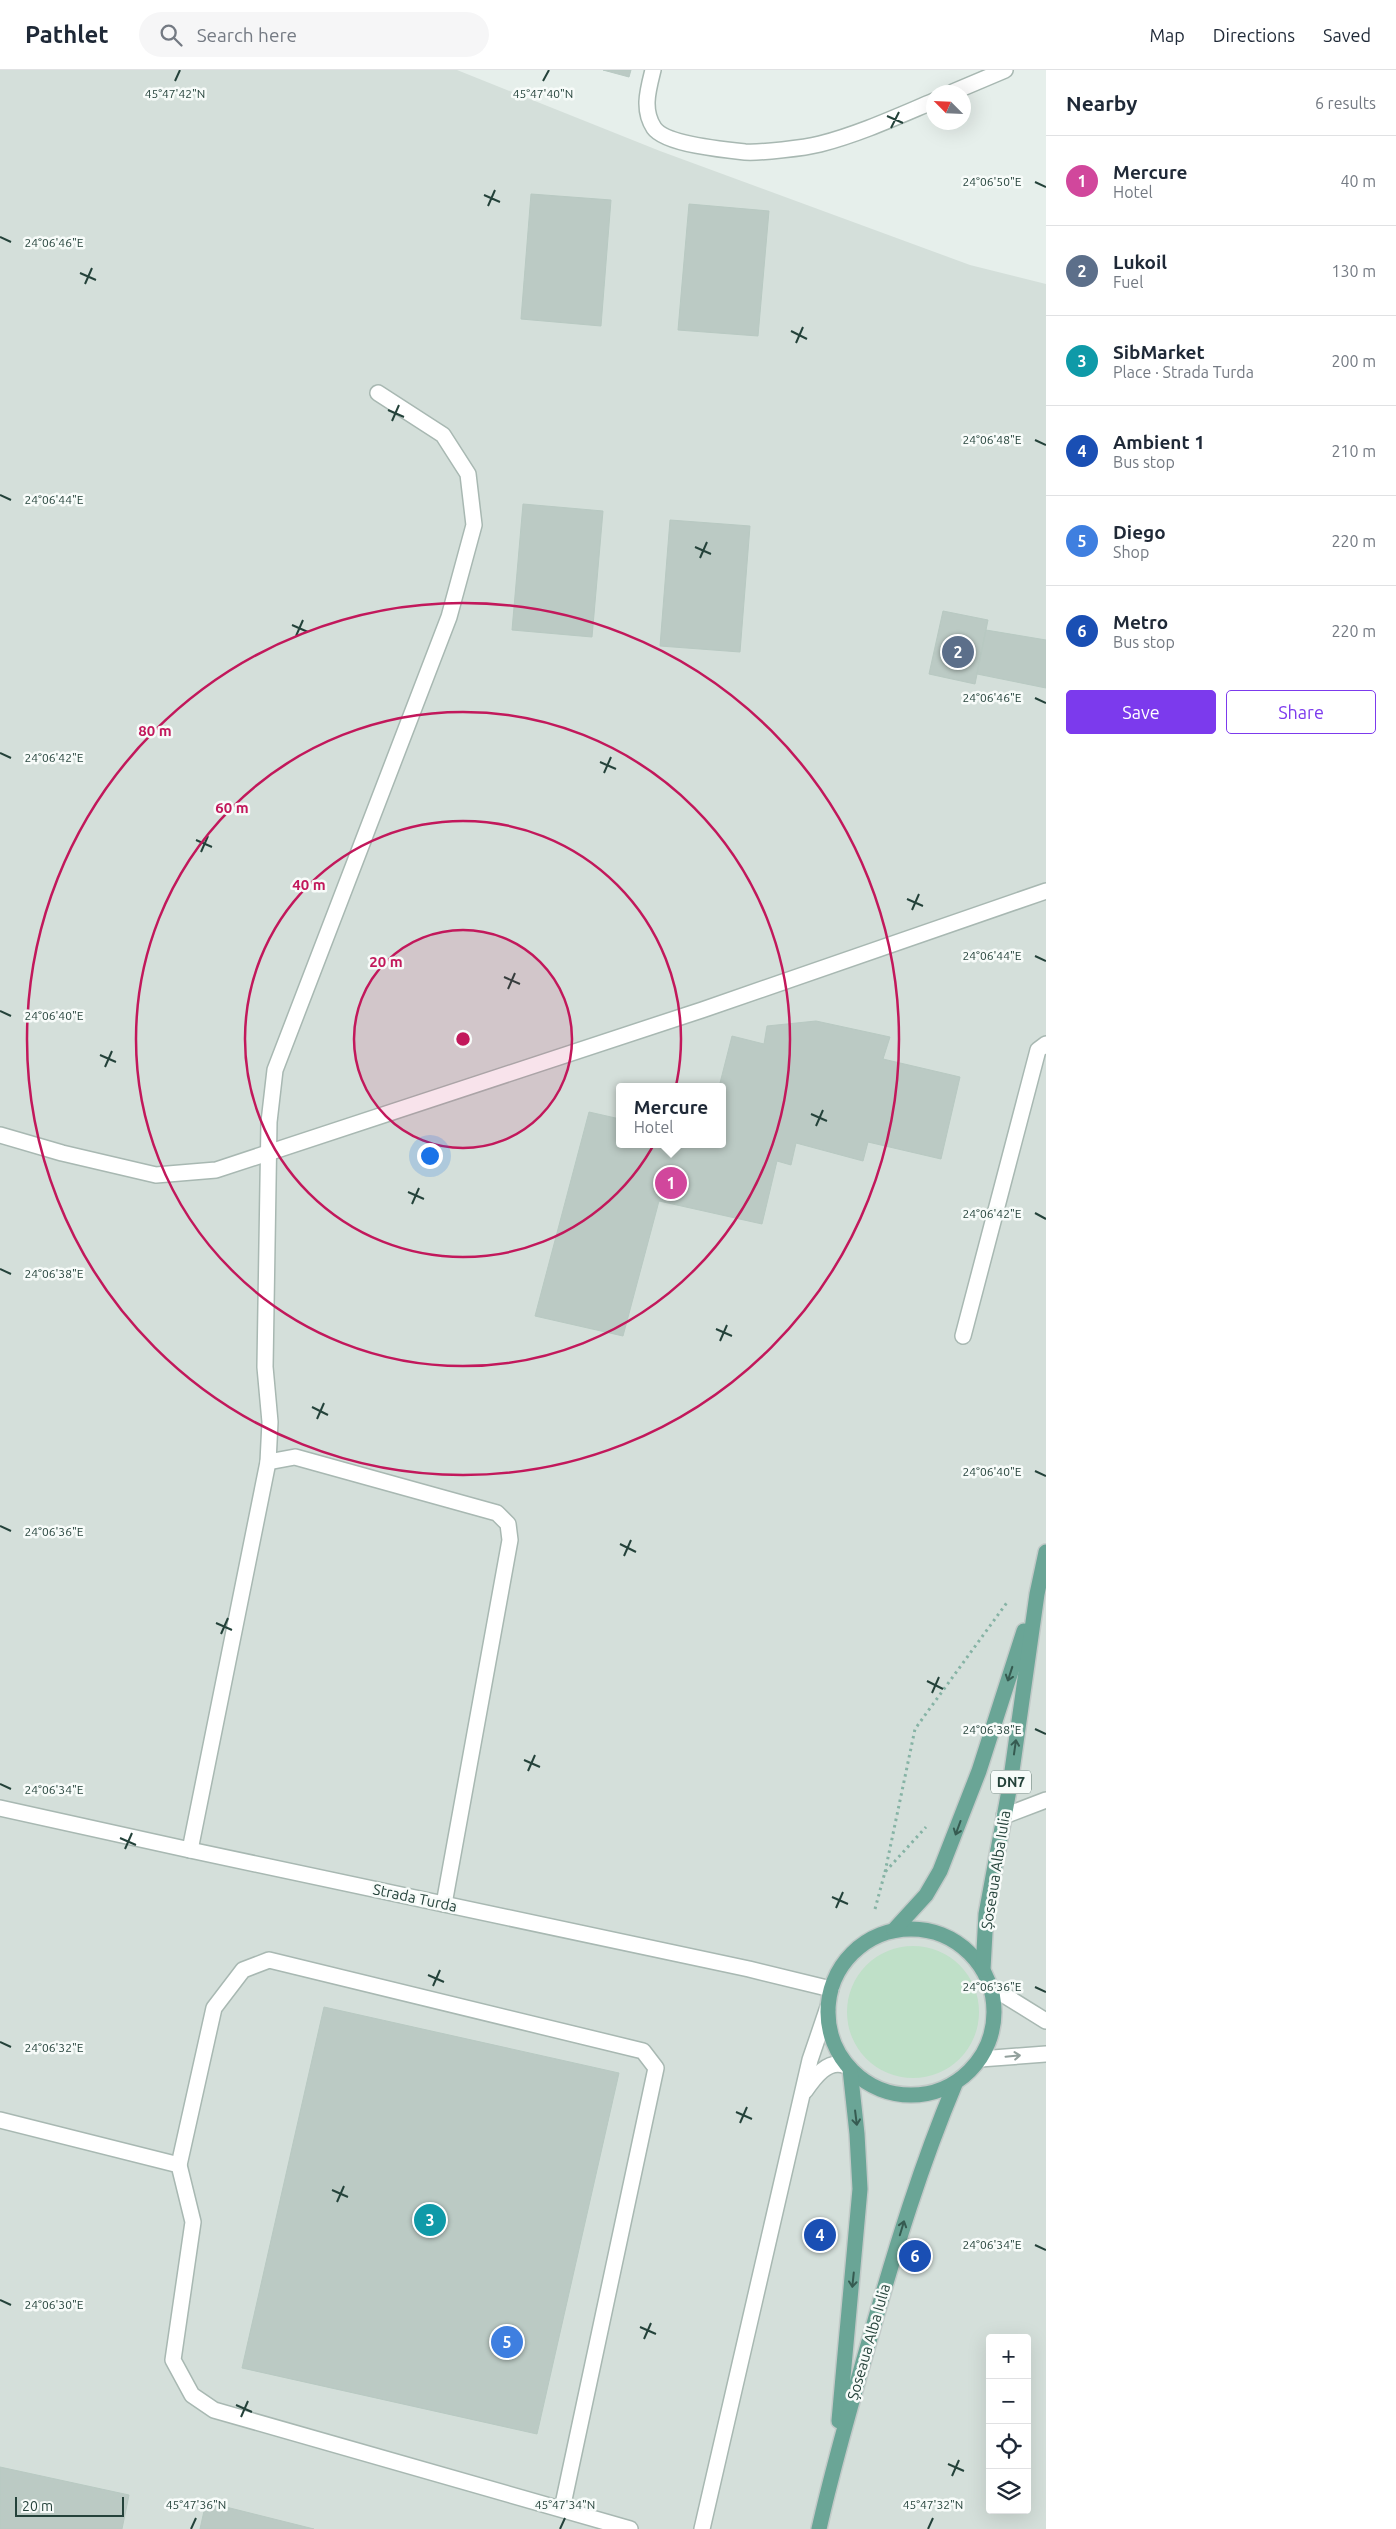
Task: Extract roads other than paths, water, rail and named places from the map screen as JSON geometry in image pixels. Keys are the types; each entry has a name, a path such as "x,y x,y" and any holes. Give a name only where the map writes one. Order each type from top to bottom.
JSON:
{"main road":[{"name":"Șoseaua Alba Iulia","path":"983,1969 986,1914 1004,1816 1037,1594 1046,1552"},
{"name":"Șoseaua Alba Iulia","path":"894,1930 926,1895 940,1872 956,1833 1037,1594"},
{"name":"DN7","path":"920,1929 945,1935 966,1949 983,1969 991,1986 994,2024 989,2042 980,2059 969,2073 955,2084 928,2094 900,2096 872,2087 848,2067 835,2046 829,2026 828,2007 831,1988 845,1961 867,1941 894,1930 920,1929"},
{"name":"Șoseaua Alba Iulia","path":"835,2460 860,2188 858,2134 848,2067"},
{"name":"Șoseaua Alba Iulia","path":"819,2529 835,2460 911,2201 929,2145 955,2084"}],"street":[{"path":"653,70 648,93 647,114 656,130 672,140 746,152 818,145 868,129 926,104"},
{"path":"970,85 1005,70"},
{"path":"190,1850 268,1462 270,1422 265,1367 269,1122 275,1070 449,617 474,525 468,474 444,435 378,393"},
{"path":"0,1134 62,1153 156,1175 216,1170 702,1010 1046,891"},
{"path":"963,1336 1038,1050 1046,1044"},
{"path":"268,1462 295,1457 497,1513 508,1524 510,1540 444,1904"},
{"path":"1004,1816 1046,1800"},
{"name":"Strada Turda","path":"0,1808 831,1988"},
{"path":"562,2509 656,2068 643,2051 269,1960 244,1970 214,2008 179,2165 193,2222 173,2360 192,2396 214,2410 630,2529"},
{"path":"991,1986 1046,2021"},
{"path":"702,2529 810,2060 828,2007"},
{"path":"980,2059 1046,2054"},
{"path":"802,2094 816,2076 826,2068 834,2065 848,2067"},
{"path":"0,2120 179,2165"}],"place":[{"name":"Lukoil","path":"958,652"},
{"name":"Mercure","path":"671,1183"},
{"name":"SibMarket","path":"430,2220"},
{"name":"Ambient 1","path":"820,2235"},
{"name":"Metro","path":"915,2256"},
{"name":"Diego","path":"507,2342"}]}
